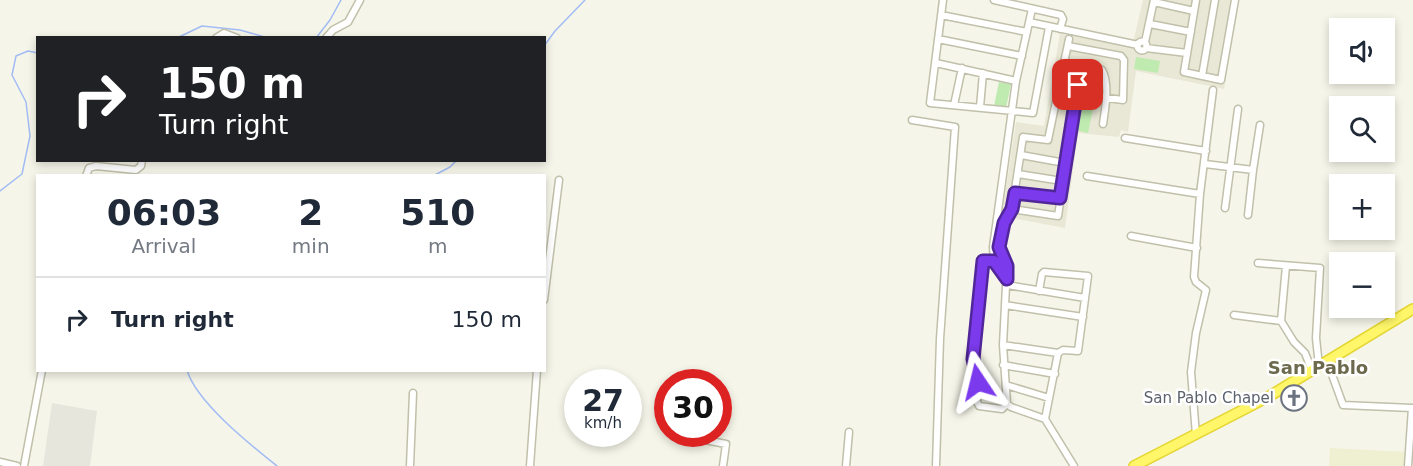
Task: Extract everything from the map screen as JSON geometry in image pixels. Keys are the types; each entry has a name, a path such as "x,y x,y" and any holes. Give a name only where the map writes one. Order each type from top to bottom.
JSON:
{"highway":[{"path":"1134,466 1196,435 1320,366 1413,309"}],"street":[{"path":"328,36 333,30 348,22 360,0"},
{"path":"943,0 930,103 1033,114 1049,27"},
{"path":"994,0 1061,15 1063,19 1060,29"},
{"path":"1196,0 1184,72 1221,80 1235,0"},
{"path":"1202,76 1215,0"},
{"path":"1029,22 1138,45 1141,50 1145,45 1154,1 1194,11"},
{"path":"1032,9 1016,81 993,248 994,261 1007,282 1039,291 1085,298"},
{"path":"941,15 1027,32"},
{"path":"1150,24 1191,32"},
{"path":"938,39 1022,56"},
{"path":"994,261 983,261 973,359 979,386 977,402 979,406 1002,409 1007,404 1003,365 1007,266 999,247 1004,223 1012,209 1023,137 1048,140 1060,79 1068,43 1121,56 1124,60 1123,100 1092,96 1078,85 1060,79"},
{"path":"1145,45 1187,53"},
{"path":"936,63 1016,81"},
{"path":"1064,64 1102,70 1106,97 1103,124"},
{"path":"954,105 962,68"},
{"path":"980,107 983,73"},
{"path":"1012,209 1058,216 1078,85"},
{"path":"1196,435 1191,372 1196,333 1206,290 1196,282 1194,277 1200,194 1214,90"},
{"path":"1224,208 1238,109"},
{"path":"912,120 955,127 940,339 936,466"},
{"path":"1248,215 1260,125"},
{"path":"1125,138 1206,151"},
{"path":"1021,155 1065,163"},
{"path":"87,174 89,168 96,166 136,170 142,162"},
{"path":"1205,164 1253,170"},
{"path":"1018,174 1062,181"},
{"path":"1087,176 1200,194"},
{"path":"546,284 559,180"},
{"path":"1015,193 1060,198"},
{"path":"1131,236 1197,248"},
{"path":"1258,263 1320,268 1316,338 1320,366"},
{"path":"1286,266 1281,321 1294,342 1320,366 1343,405 1412,408 1408,466"},
{"path":"1003,345 1058,353 1064,350 1078,351 1088,276 1044,272 1039,291"},
{"path":"1005,305 1083,317"},
{"path":"1234,315 1281,321"},
{"path":"1045,418 1058,353"},
{"path":"1003,365 1055,374"},
{"path":"24,466 42,372"},
{"path":"530,466 537,372"},
{"path":"1006,385 1049,398"},
{"path":"410,466 413,393"},
{"path":"1007,404 1045,418 1074,466"},
{"path":"846,466 849,432"},
{"path":"723,466 726,447"},
{"path":"0,462 17,466"}],"shaded area":[{"path":"1143,0 1238,0 1224,89 1136,71 1128,132 1121,130 1119,137 1078,133 1065,228 1002,216 1016,122 1044,126 1060,34 1132,47"},
{"path":"52,403 97,411 90,466 43,466"},
{"path":"1330,448 1407,452 1406,466 1329,466"}],"green space":[{"path":"1136,57 1160,61 1158,73 1134,69"},
{"path":"999,82 1011,84 1006,108 994,106"},
{"path":"1081,107 1093,109 1088,133 1076,130"}],"waterway":[{"path":"318,36 341,0"},
{"path":"546,43 585,0"},
{"path":"181,36 202,26 240,30 261,36"},
{"path":"0,191 22,174 30,136 26,102 12,75 16,56 28,51 36,53"},
{"path":"437,174 455,162"},
{"path":"188,372 201,396 213,409 277,466"}],"place":[{"name":"San Pablo Chapel","path":"1294,398"}],"district":[{"name":"San Pablo","path":"1318,368"}],"route":[{"path":"978,382 973,359 983,261 994,261 1007,279 1007,266 999,247 1004,223 1012,209 1015,193 1060,198 1078,85"}]}
